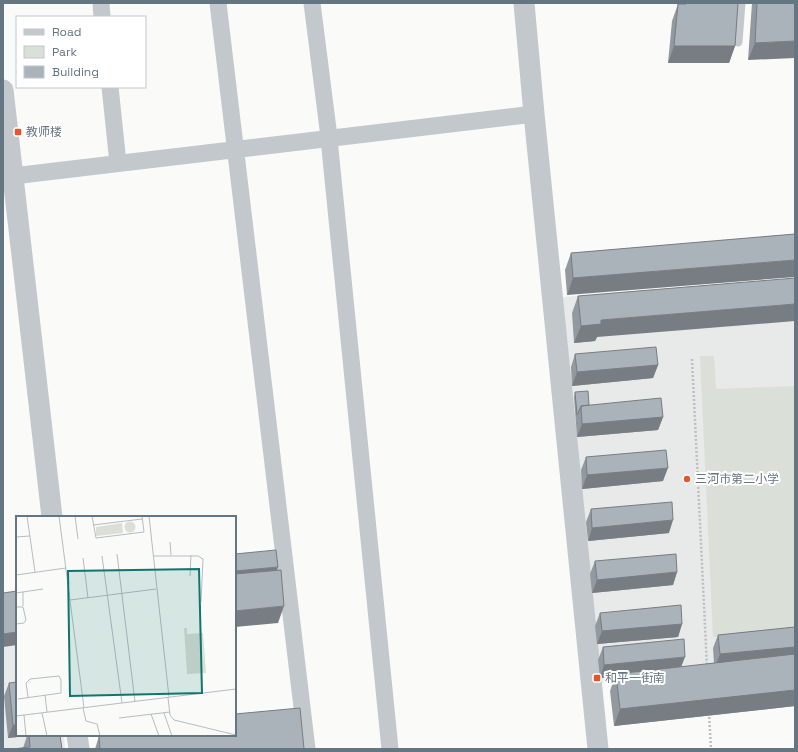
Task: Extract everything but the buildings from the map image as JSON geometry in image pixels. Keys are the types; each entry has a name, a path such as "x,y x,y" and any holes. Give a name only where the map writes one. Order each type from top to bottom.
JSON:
{"street":[{"path":"101,3 102,16"},
{"path":"218,3 307,749"},
{"path":"312,3 329,138 390,749"},
{"path":"524,3 598,749"},
{"path":"110,88 118,163"},
{"path":"3,90 52,516"},
{"path":"13,176 534,114"},
{"path":"77,736 79,749"}],"lane":[{"path":"738,42 741,3"}],"path":[{"path":"692,359 707,673"},
{"path":"709,711 711,749"}],"shaded area":[{"name":"三河市第二小学","path":"795,278 795,661 599,683 563,297"},
{"path":"16,594 16,736 64,736 65,749 3,749 3,595"}],"green space":[{"path":"700,356 714,356 716,389 795,386 795,633 713,637"}],"place":[{"name":"教师楼","path":"18,132"},
{"name":"三河市第二小学","path":"687,479"},
{"name":"和平一街南","path":"597,678"}]}
